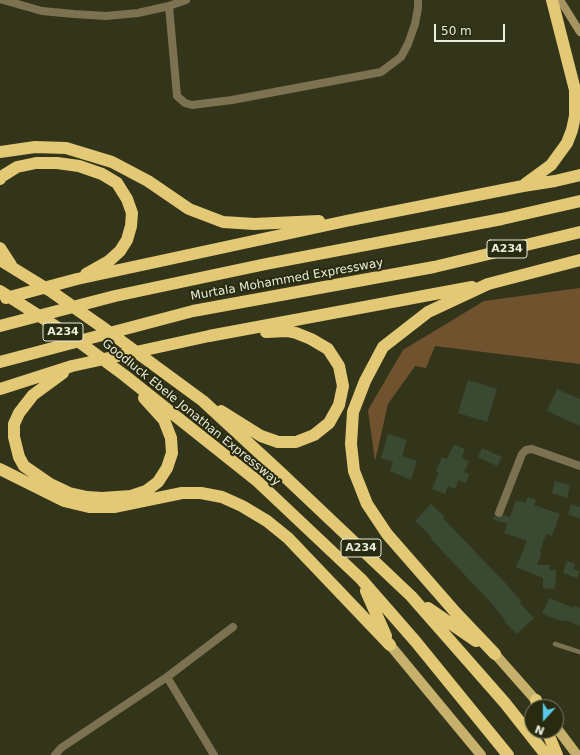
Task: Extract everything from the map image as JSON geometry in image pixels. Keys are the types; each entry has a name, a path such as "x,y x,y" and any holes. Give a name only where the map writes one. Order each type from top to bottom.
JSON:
{"highway":[{"path":"523,186 551,165 567,143 575,116 575,90 552,0"},
{"path":"0,152 35,147 66,148 112,162 148,181 189,209 222,222 254,224 346,221"},
{"path":"0,179 17,167 36,163 57,163 79,166 102,174 117,183 127,198 132,213 131,226 127,240 120,251 109,261 77,280"},
{"path":"0,300 77,280 346,221 580,175"},
{"path":"555,181 580,181"},
{"name":"Murtala Mohammed Expressway","path":"0,326 115,296 266,264 486,222 580,201"},
{"name":"Murtala Mohammed Expressway","path":"0,362 193,311 434,267 580,232"},
{"path":"0,248 12,268"},
{"name":"A234","path":"0,260 12,268"},
{"path":"0,389 72,366 209,336 488,284 580,260"},
{"path":"566,263 580,263"},
{"name":"Goodluck Ebele Jonathan Expressway","path":"12,268 82,312 154,363 202,401 282,473 411,596 505,703 546,755"},
{"path":"488,284 428,312 383,347 364,381 353,412 351,444 354,471 367,504 387,534 456,613 495,654"},
{"name":"Goodluck Ebele Jonathan Expressway","path":"0,291 71,336 128,378 256,480 361,579 416,642 508,755"},
{"path":"202,401 232,417 261,436 278,442 296,442 314,435 329,423 339,405 343,386 339,366 328,349 306,337 287,331 209,336"},
{"path":"0,371 23,355"},
{"path":"72,366 33,395 18,413 14,424 14,437 19,457 24,466 50,484 69,493 81,496 102,498 131,496 146,491 158,482 167,468 172,452 171,438 164,420 128,378"},
{"path":"0,469 64,500 89,507 114,507 182,493 201,493 222,497 242,506 268,521 288,538 390,645"},
{"path":"361,579 390,645"},
{"path":"411,596 495,654"},
{"path":"550,739 557,755"}],"main road":[{"path":"560,0 580,32"},
{"path":"390,645 481,755"},
{"path":"495,654 533,699"},
{"path":"564,738 577,755"}],"street":[{"path":"3,0 31,4 42,11 106,16 138,13 169,6 185,0"},
{"path":"169,6 177,96 185,103 192,105 232,100 381,72 401,57 408,44 415,24 418,0"},
{"path":"500,513 522,454 526,450 532,449 580,466"},
{"path":"55,755 61,748 167,677 234,627"},
{"path":"167,677 214,755"}],"lane":[{"path":"555,644 580,652"}],"shaded area":[{"path":"580,288 580,364 435,346 426,368 415,366 388,404 375,461 368,410 403,350 484,301"}],"building":[{"path":"468,380 497,389 487,422 458,413"},
{"path":"557,389 580,399 580,426 547,411"},
{"path":"388,434 407,440 402,456 417,461 411,480 390,471 393,462 381,458"},
{"path":"454,444 465,449 462,458 469,461 464,472 469,474 466,483 459,480 455,489 448,486 445,494 432,489 439,472 436,471 442,457 447,459"},
{"path":"482,448 502,457 497,466 478,457"},
{"path":"555,481 570,485 567,498 552,493"},
{"path":"528,497 536,500 534,505 560,514 552,536 546,534 537,565 550,565 549,570 556,570 555,589 543,588 543,578 516,567 527,541 504,533 507,524 493,519 494,516 499,518 504,515 510,517 516,500 525,503"},
{"path":"431,504 444,516 443,518 506,584 521,601 520,603 534,618 517,634 504,621 505,620 492,604 430,538 432,537 415,521"},
{"path":"571,504 580,507 580,519 568,514"},
{"path":"567,561 575,564 573,569 580,571 577,578 563,573"},
{"path":"549,598 574,608 574,606 580,608 580,626 565,620 564,622 542,614"}]}
